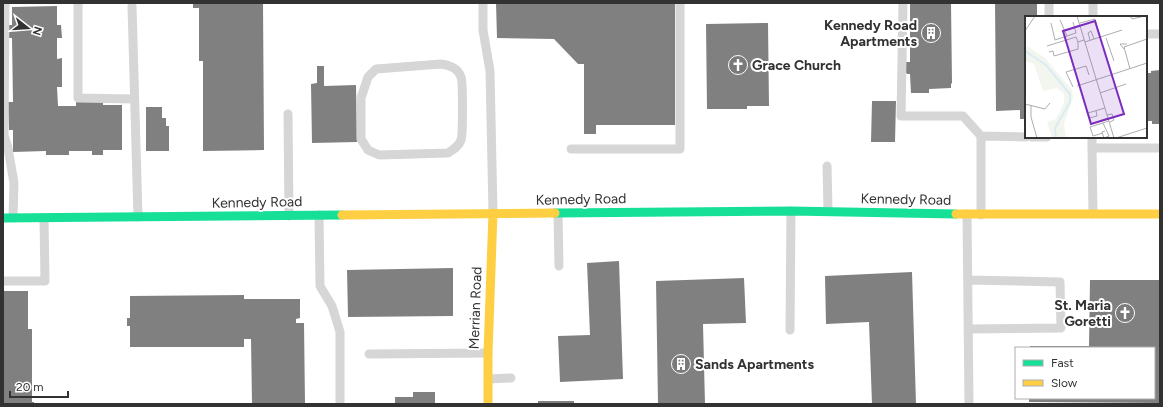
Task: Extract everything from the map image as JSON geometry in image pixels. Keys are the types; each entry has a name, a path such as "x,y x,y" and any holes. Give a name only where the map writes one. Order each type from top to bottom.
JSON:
{"main road":[{"name":"Kennedy Road","path":"3,218 791,211 981,215 1160,214"},
{"name":"Merrian Road","path":"488,404 488,353 493,213"}],"lane":[{"path":"5,3 4,135 8,148 14,183 13,218"},
{"path":"78,3 78,98 134,98"},
{"path":"483,3 483,30 490,71 493,213"},
{"path":"571,149 680,149 680,3"},
{"path":"903,3 901,116 962,116 981,136 981,215"},
{"path":"1049,3 1049,16"},
{"path":"1093,3 1093,16"},
{"path":"132,6 138,217"},
{"path":"1147,34 1160,34"},
{"path":"441,64 450,66 456,70 461,77 463,130 461,139 456,148 448,153 379,154 368,150 361,139 361,98 368,77 376,68 441,64"},
{"path":"288,114 289,216"},
{"path":"981,136 1025,137"},
{"path":"1092,138 1093,214"},
{"path":"1092,148 1160,148"},
{"path":"827,166 828,212"},
{"path":"790,330 791,211"},
{"path":"558,214 559,266"},
{"path":"967,214 969,404"},
{"path":"319,215 320,286 332,306 340,332 340,404"},
{"path":"3,280 45,281 44,218"},
{"path":"968,280 1060,282 1061,328 968,329"},
{"path":"369,354 488,353"},
{"path":"488,379 511,378"}],"building":[{"path":"193,3 263,3 264,150 203,151 203,61 199,61 199,8 193,8"},
{"path":"496,3 675,3 675,125 596,125 596,134 584,134 584,64 578,64 554,39 497,38"},
{"name":"Kennedy Road Apartments","path":"910,3 951,3 951,88 929,89 929,93 911,93 910,74 907,74 905,71 906,62 910,62"},
{"path":"995,3 1037,3 1037,16 1025,16 1025,119 1020,119 1020,110 996,111"},
{"path":"57,6 57,25 61,25 62,38 57,38 57,59 62,58 62,87 57,87 58,106 76,106 76,101 103,101 103,105 122,105 122,150 103,150 103,155 92,155 92,151 69,151 69,155 46,155 46,151 13,152 13,130 9,130 8,102 13,102 12,38 8,38 8,25 12,25 12,7"},
{"name":"Grace Church","path":"768,23 769,106 747,106 747,109 707,109 706,24"},
{"path":"317,66 324,66 324,86 356,85 357,142 312,143 311,84 317,83"},
{"path":"1160,70 1160,124 1152,124 1152,121 1147,121 1147,73 1151,73 1151,71"},
{"path":"872,101 896,101 895,142 871,142"},
{"path":"146,107 162,107 162,118 166,118 166,126 169,126 169,151 146,151"},
{"path":"619,261 623,379 560,382 558,336 590,335 587,263"},
{"path":"453,268 453,316 348,317 347,270"},
{"path":"912,272 916,404 872,404 869,322 826,324 825,276"},
{"name":"Sands Apartments","path":"744,278 746,323 703,324 705,404 658,404 656,281"},
{"name":"St. Maria Goretti","path":"1090,280 1160,280 1160,403 1029,402 1029,399 1155,399 1155,347 1030,347 1089,346"},
{"path":"3,291 28,291 28,329 32,329 32,402 34,402 34,404 3,404"},
{"path":"244,295 244,299 300,299 300,318 296,319 296,323 304,323 305,404 252,404 251,339 244,339 244,347 130,347 130,326 127,326 127,318 130,318 130,296"},
{"path":"413,392 435,392 435,404 395,404 395,397 413,397"},
{"path":"538,401 574,401 574,404 538,404"}],"traffic: fast":[{"path":"555,213 791,211 956,214"},
{"path":"3,218 342,215"}],"traffic: slow":[{"path":"488,404 488,353 493,213"},
{"path":"342,215 555,213"},
{"path":"956,214 1160,214"}],"place":[{"name":"Kennedy Road Apartments","path":"931,33"},
{"name":"Grace Church","path":"738,65"},
{"name":"St. Maria Goretti","path":"1125,313"},
{"name":"Sands Apartments","path":"681,364"}]}
